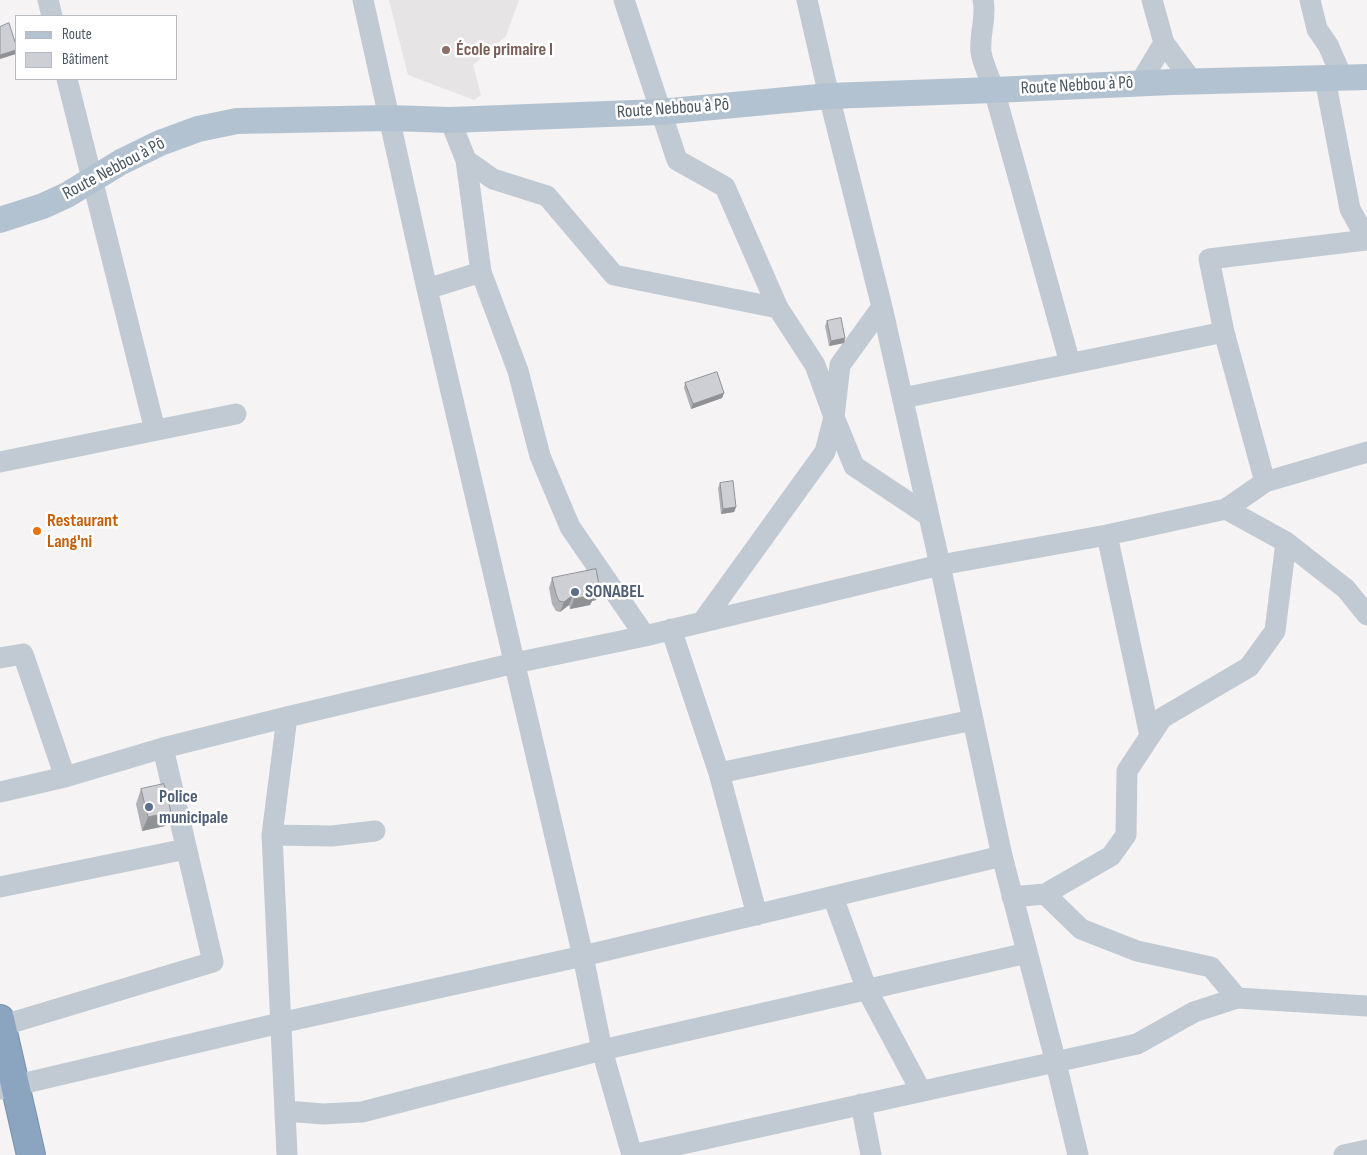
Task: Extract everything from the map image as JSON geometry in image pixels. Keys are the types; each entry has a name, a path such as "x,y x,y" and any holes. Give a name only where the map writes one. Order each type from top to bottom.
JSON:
{"highway":[{"path":"1,1022 7,1087 31,1155"}],"main road":[{"name":"Route Nebbou à Pô","path":"0,220 43,206 67,195 91,179 160,142 198,129 238,121 389,118 450,120 660,112 829,96 1192,81 1346,78"}],"street":[{"path":"48,0 52,15"},
{"path":"363,0 427,289 583,956 602,1050 632,1155 1137,1044 1194,1012 1237,998 1367,1006"},
{"path":"624,0 677,160 725,186 778,308 815,365 854,466 929,516"},
{"path":"807,0 903,398 1002,856 1078,1155"},
{"path":"983,0 986,11 981,53 994,90 1070,363"},
{"path":"1152,0 1164,43 1192,81"},
{"path":"1265,482 1224,332 1209,259 1367,240 1350,209 1346,78 1339,70 1328,45 1317,29 1310,0"},
{"path":"1140,83 1164,43"},
{"path":"67,80 155,430"},
{"path":"450,120 466,160 481,272 518,371 540,456 570,528 645,636"},
{"path":"466,160 493,179 547,196 614,275 778,308"},
{"path":"427,289 481,272"},
{"path":"703,621 825,452 834,418 840,365 882,307"},
{"path":"903,398 1224,332"},
{"path":"0,462 236,414"},
{"path":"0,792 64,777 163,748 515,663 645,636 940,565 1107,535 1226,509 1265,482 1367,452"},
{"path":"1226,509 1286,542 1346,589 1367,615"},
{"path":"1107,535 1150,736"},
{"path":"1012,897 1044,894 1111,856 1126,835 1127,771 1162,718 1249,667 1275,631 1286,542"},
{"path":"671,629 719,773 757,915"},
{"path":"0,658 23,654 64,777"},
{"path":"287,717 272,835 287,1155"},
{"path":"719,773 973,720"},
{"path":"1,1022 212,962 163,748"},
{"path":"272,835 332,836 375,831"},
{"path":"0,887 186,849"},
{"path":"7,1087 280,1023 583,956 1002,856"},
{"path":"1044,894 1081,929 1137,951 1211,968 1237,998"},
{"path":"833,897 867,990 921,1091"},
{"path":"286,1111 323,1114 362,1112 602,1050 1027,954"},
{"path":"861,1104 871,1155"},
{"path":"1344,1155 1367,1150"}],"shaded area":[{"name":"École primaire I","path":"389,0 519,0 506,36 473,65 481,95 474,100 408,75"}],"building":[{"path":"9,23 15,42 15,50 0,55 0,27"},
{"path":"841,318 845,338 831,341 827,321"},
{"path":"717,372 724,393 693,404 685,383"},
{"path":"733,481 736,507 723,509 720,483"},
{"path":"596,569 600,590 593,591 594,595 574,599 573,595 564,602 559,601 552,578"},
{"path":"164,784 171,812 148,817 141,789"}],"place":[{"name":"École primaire I","path":"446,50"},
{"name":"Restaurant Lang'ni","path":"37,531"},
{"name":"SONABEL","path":"575,592"},
{"name":"Police municipale","path":"149,807"}]}
